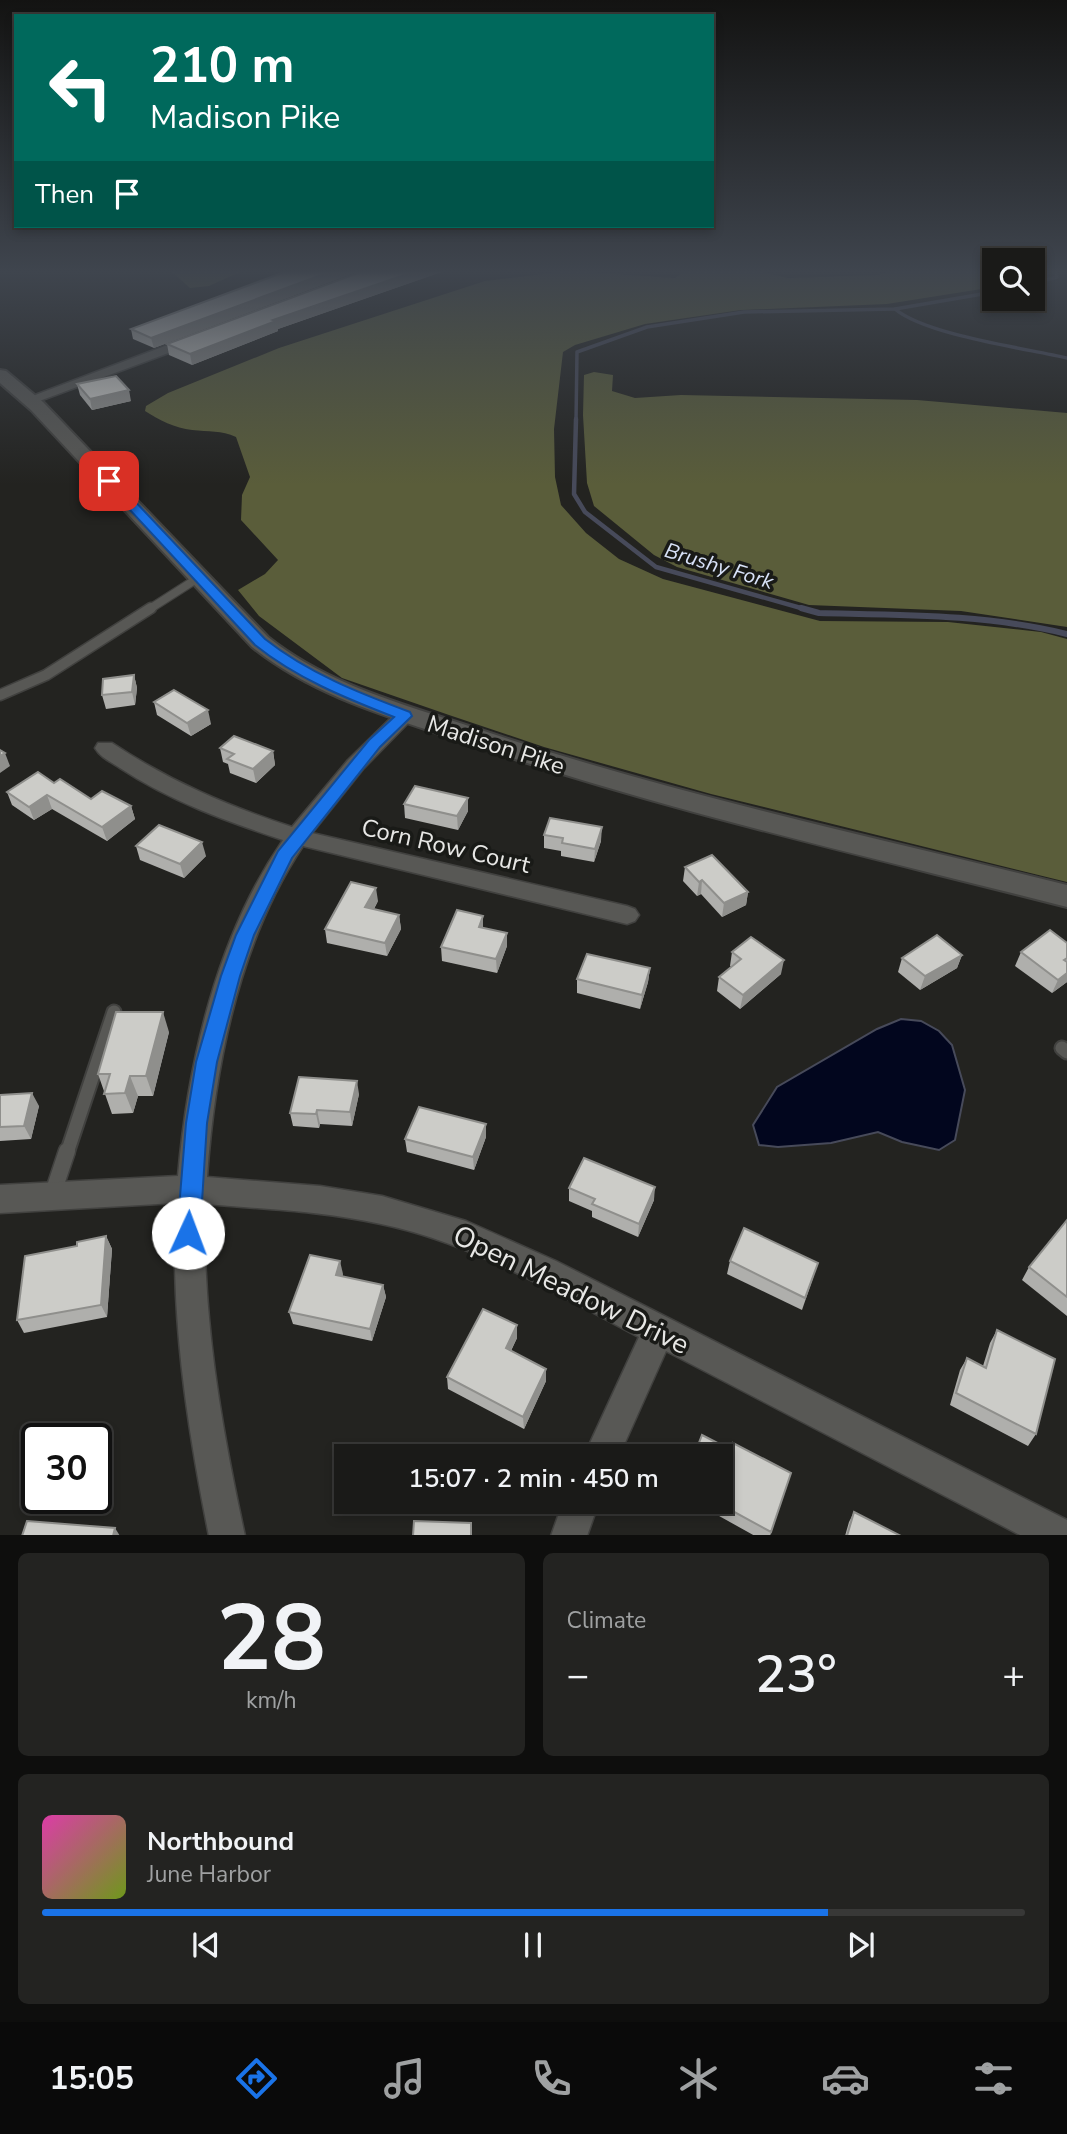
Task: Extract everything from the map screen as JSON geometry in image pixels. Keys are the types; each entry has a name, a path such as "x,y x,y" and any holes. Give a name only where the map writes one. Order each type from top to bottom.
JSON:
{"street":[{"path":"29,400 184,342"},
{"name":"Madison Pike","path":"0,375 29,400 260,642 285,662 353,696 404,716 612,781 1067,896"},
{"path":"227,1535 210,1461 197,1367 187,1255 196,1123 206,1062 230,976 265,890 299,836 374,744 404,716"},
{"name":"Corn Row Court","path":"105,748 167,787 204,804 332,847 627,915"},
{"name":"Open Meadow Drive","path":"0,1199 190,1189 332,1202 382,1210 455,1231 545,1272 1060,1535"},
{"path":"607,1444 659,1331"},
{"path":"569,1535 576,1514"}],"lane":[{"path":"0,695 46,675 198,578"},
{"path":"53,1196 114,1012"}],"green space":[{"path":"299,342 586,342 563,352 554,429 555,477 561,505 586,533 619,559 663,579 820,621 948,622 1041,632 1067,639 1067,882 711,794 544,747 342,678 259,616 238,590 265,574 278,560 241,520 242,495 250,477 236,437 220,432 179,427 145,411 146,406 168,393"},
{"path":"594,372 613,375 612,391 635,398 681,395 917,400 1067,413 1067,627 961,611 809,605 677,567 654,555 594,506 587,483 583,415 584,375"}],"water":[{"path":"901,1019 921,1021 939,1031 952,1045 965,1090 955,1140 939,1150 902,1142 878,1132 831,1143 778,1147 759,1145 753,1125 777,1087 877,1029"}],"building":[{"path":"173,342 222,342 190,354 167,344"},
{"path":"116,376 129,390 90,399 77,384"},
{"path":"134,675 132,692 102,695 103,679"},
{"path":"174,690 208,710 187,723 154,702"},
{"path":"234,736 273,751 253,769 227,759 234,754 220,748"},
{"path":"38,772 54,783 60,779 91,799 102,791 131,806 102,827 47,795 29,807 7,792"},
{"path":"415,786 468,798 457,816 404,804"},
{"path":"550,818 602,827 595,849 562,843 563,838 544,835"},
{"path":"159,825 202,842 180,864 136,846"},
{"path":"712,855 748,892 724,903 685,867"},
{"path":"351,882 376,888 365,907 399,915 385,943 325,929"},
{"path":"457,910 483,916 479,927 507,933 496,959 441,947"},
{"path":"1050,930 1067,943 1067,958 1064,960 1067,962 1067,973 1058,980 1021,952"},
{"path":"937,935 962,955 925,976 902,958"},
{"path":"751,937 784,960 743,995 719,977 741,959 732,952"},
{"path":"587,954 650,968 642,995 577,979"},
{"path":"116,1012 163,1012 146,1076 130,1076 125,1093 104,1094 110,1074 98,1074"},
{"path":"299,1077 357,1081 350,1112 317,1110 316,1114 290,1113"},
{"path":"32,1093 24,1126 0,1127 0,1095"},
{"path":"419,1107 486,1124 473,1157 405,1139"},
{"path":"584,1158 655,1187 639,1224 592,1204 595,1199 569,1188"},
{"path":"1067,1220 1067,1297 1029,1267"},
{"path":"744,1228 818,1263 805,1298 730,1261"},
{"path":"106,1236 101,1305 17,1320 25,1256 77,1246 77,1242"},
{"path":"310,1255 340,1261 336,1275 383,1285 370,1329 289,1312"},
{"path":"483,1309 517,1325 506,1348 546,1369 523,1417 447,1377"},
{"path":"997,1330 1055,1359 1036,1434 956,1393 967,1358 986,1368"},
{"path":"702,1435 719,1444 699,1444"},
{"path":"733,1443 791,1473 771,1532 733,1511"},
{"path":"854,1512 899,1535 847,1535"},
{"path":"27,1521 115,1528 113,1535 22,1535"},
{"path":"414,1521 471,1523 471,1535 413,1535"}],"waterway":[{"name":"Brushy Fork","path":"576,421 577,352 606,342"},
{"path":"988,342 1067,358"},
{"name":"Brushy Fork","path":"576,419 574,494 585,512 656,567 808,610"},
{"name":"Brushy Fork","path":"801,608 819,613 975,619 1067,634"}],"route":[{"path":"109,481 260,642 285,662 353,696 404,716 374,744 285,855 265,890 245,935 230,976 206,1062 196,1123 188,1233"}]}
